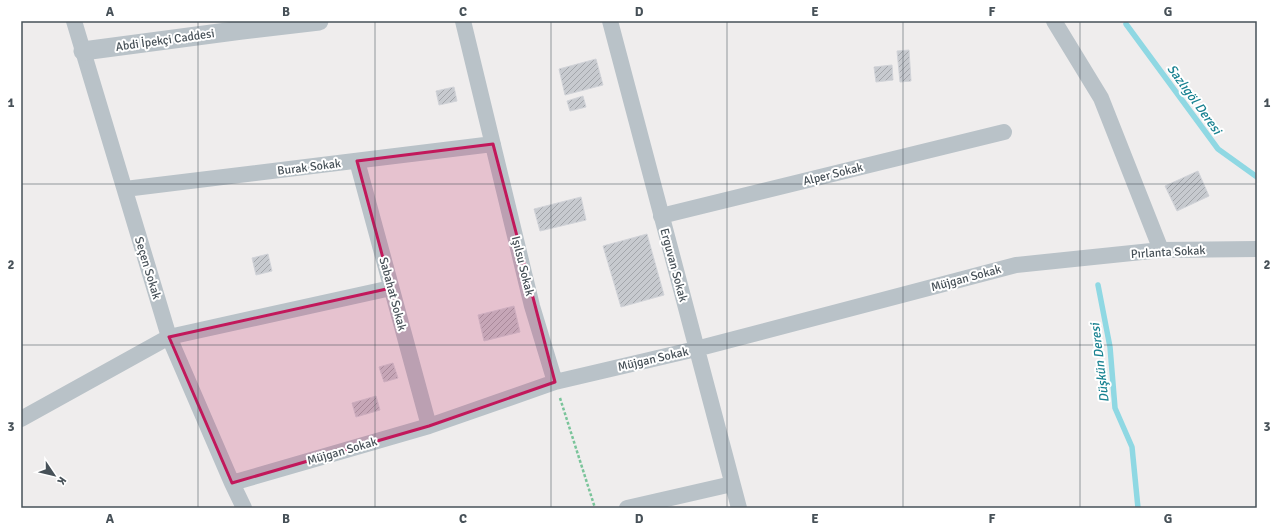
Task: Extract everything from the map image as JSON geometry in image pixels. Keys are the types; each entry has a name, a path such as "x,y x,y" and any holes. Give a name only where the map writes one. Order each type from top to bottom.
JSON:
{"street":[{"name":"Seçen Sokak","path":"74,21 169,337 244,508"},
{"name":"Abdi İpekçi Caddesi","path":"83,51 318,21"},
{"name":"Işılsu Sokak","path":"463,21 532,306 555,382"},
{"name":"Erguvan Sokak","path":"610,21 739,508"},
{"path":"1054,21 1101,98 1161,250"},
{"name":"Alper Sokak","path":"661,216 1004,132"},
{"name":"Burak Sokak","path":"125,189 493,144"},
{"name":"Sabahat Sokak","path":"357,161 429,426"},
{"name":"Pırlanta Sokak","path":"1080,258 1161,250 1257,249"},
{"name":"Müjgan Sokak","path":"232,483 429,426 555,382 696,348 1016,265 1080,258"},
{"path":"21,419 169,337 391,288"},
{"path":"627,508 732,484"}],"path":[{"path":"555,382 595,508"}],"highlighted area":[{"path":"493,144 555,382 429,426 232,483 169,337 391,288 357,161"}],"building":[{"path":"909,50 911,81 900,82 897,51"},
{"path":"596,59 603,85 565,95 559,69"},
{"path":"892,65 893,80 876,82 874,67"},
{"path":"454,87 457,101 439,105 436,91"},
{"path":"583,96 586,107 570,111 567,101"},
{"path":"1198,171 1209,196 1177,211 1165,186"},
{"path":"581,197 586,220 540,231 534,209"},
{"path":"647,234 664,295 621,307 603,246"},
{"path":"268,254 272,271 256,275 252,258"},
{"path":"514,306 520,332 484,341 478,315"},
{"path":"393,363 398,378 384,382 379,367"},
{"path":"376,396 380,410 356,417 352,403"}],"waterway":[{"name":"Sazlıgöl Deresi","path":"1126,24 1218,149 1257,177"},
{"name":"Düşkün Deresi","path":"1098,285 1110,347 1115,408 1132,447 1138,508"}]}
